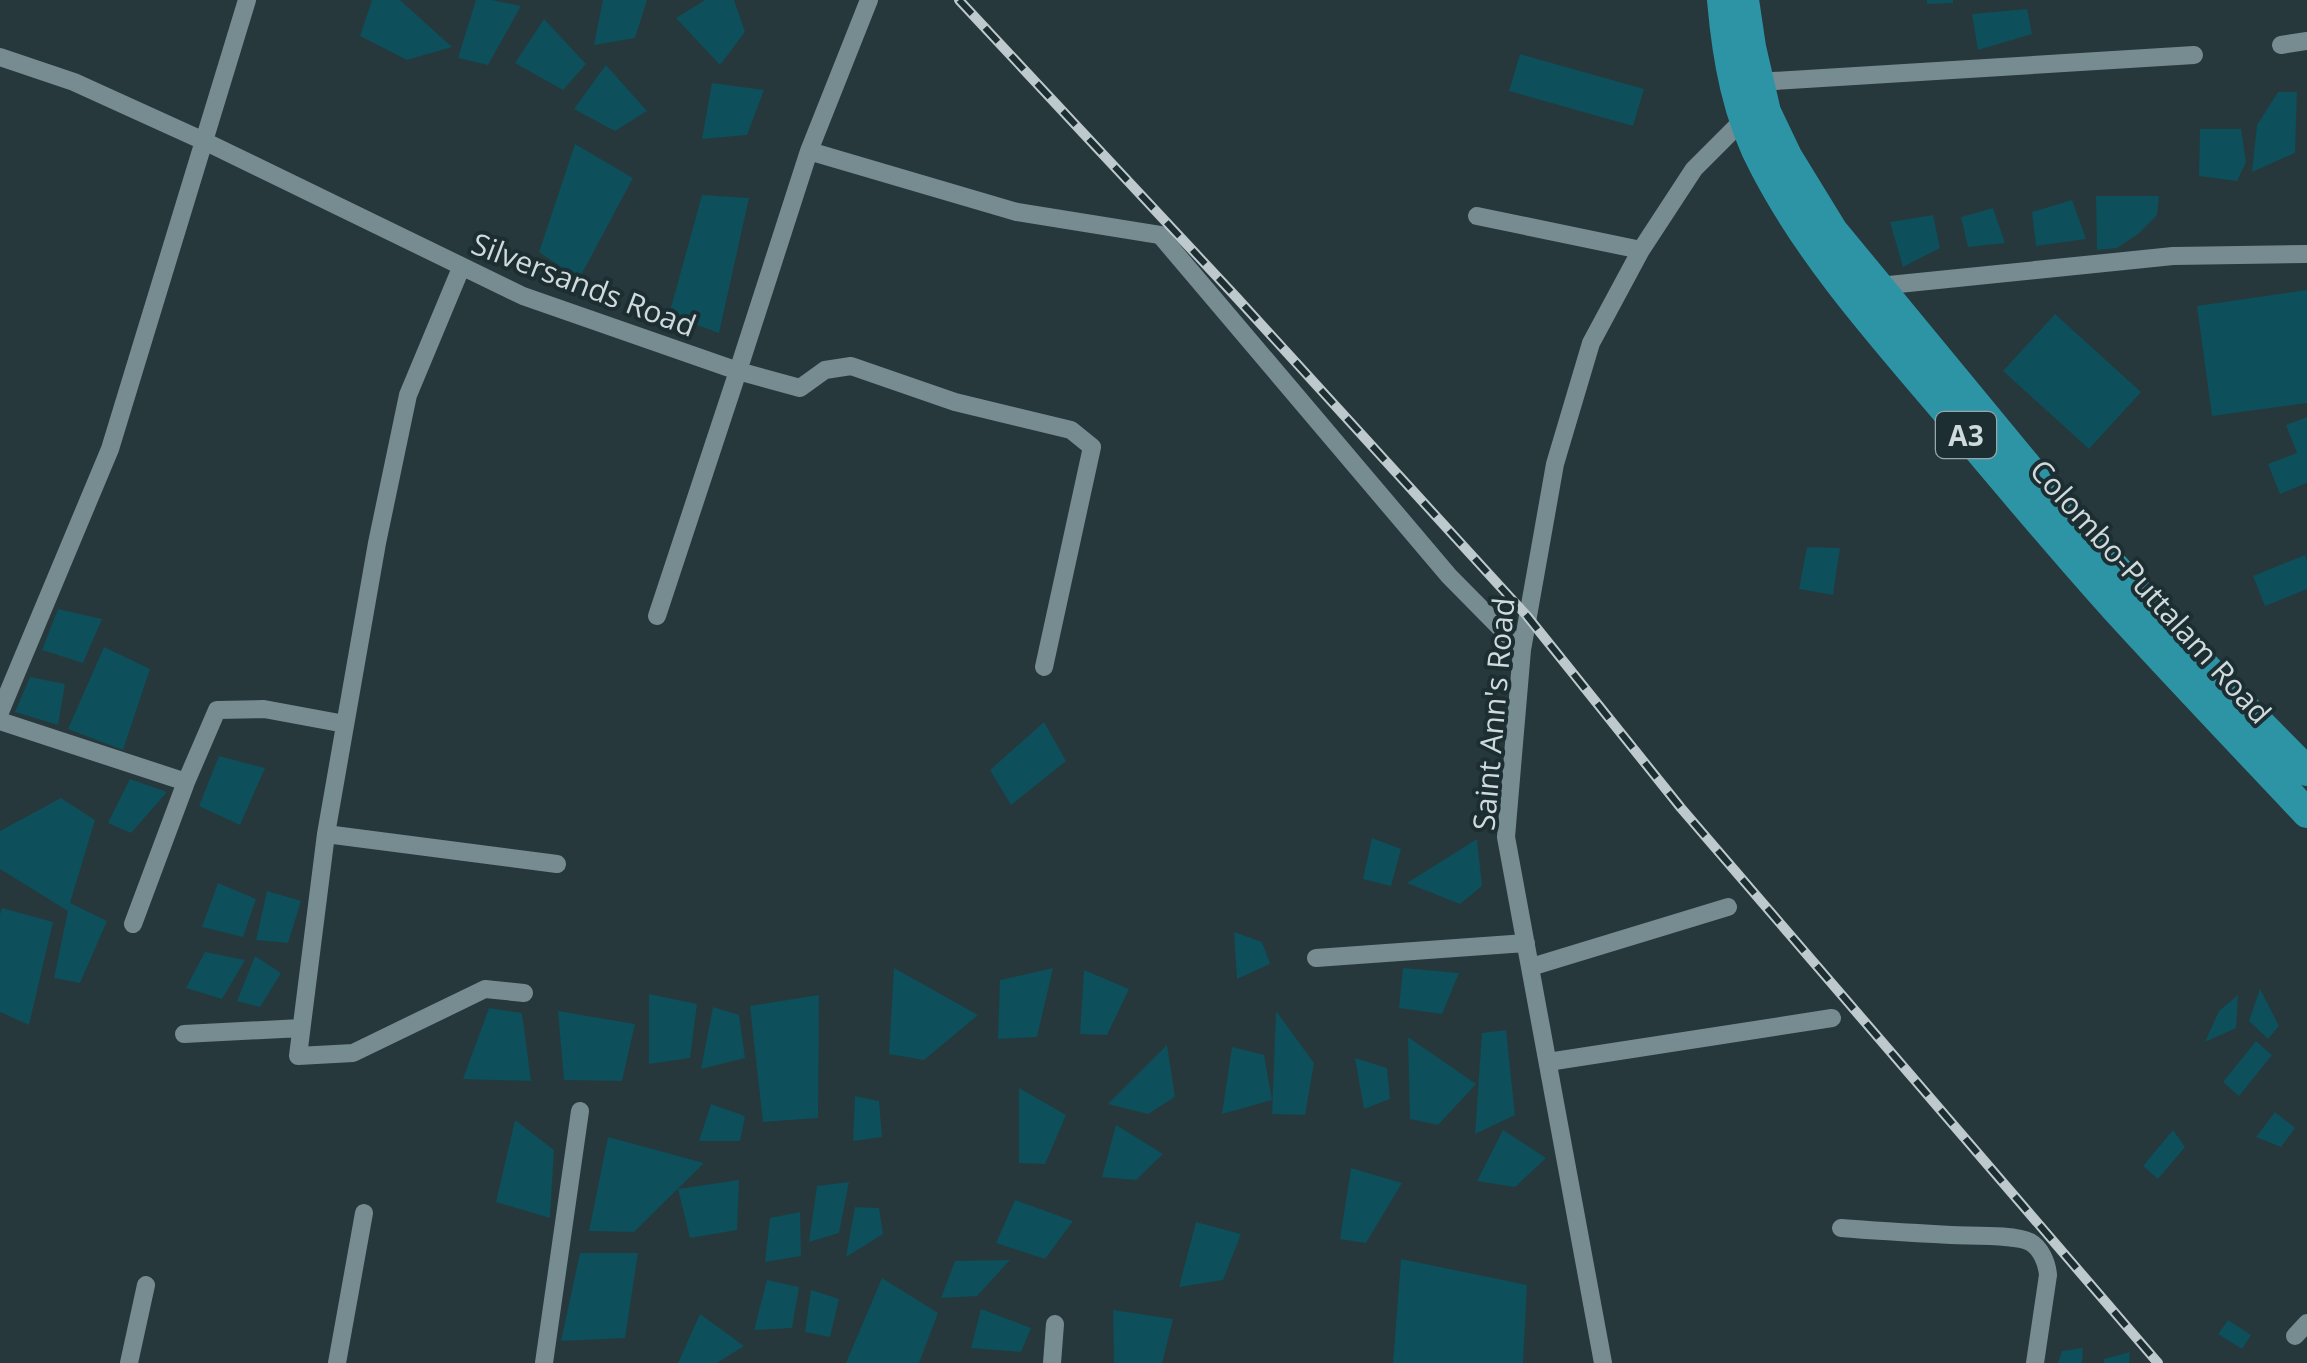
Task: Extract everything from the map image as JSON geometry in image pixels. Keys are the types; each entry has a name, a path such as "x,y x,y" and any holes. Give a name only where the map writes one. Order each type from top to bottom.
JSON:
{"highway":[{"name":"Colombo-Puttalam Road","path":"1722,0 1732,80 1756,101 1833,231 2116,570 2307,771"},
{"name":"Colombo-Puttalam Road","path":"1744,0 1764,166 1802,231 1862,309 2113,606 2307,813"}],"street":[{"path":"0,712 110,449 247,0"},
{"path":"657,616 808,152 869,0"},
{"path":"2280,45 2307,41"},
{"path":"1756,101 2194,55"},
{"name":"Silversands Road","path":"0,57 74,82 206,142 523,296 738,371 800,388 825,370 851,366 955,402 1071,430 1092,447 1044,667"},
{"name":"Saint Ann's Road","path":"1604,1363 1506,837 1522,650 1554,464 1592,343 1641,250 1694,169 1756,101"},
{"path":"808,152 1017,212 1160,236 1449,576 1522,650"},
{"path":"1477,216 1641,250"},
{"path":"1879,286 2173,256 2307,254"},
{"path":"461,268 408,396 377,543 326,834 298,1056 353,1053 485,989 524,993"},
{"path":"133,924 217,710 264,709 345,724"},
{"path":"0,721 186,782"},
{"path":"326,834 557,864"},
{"path":"1530,967 1728,907"},
{"path":"1316,958 1526,942"},
{"path":"1548,1062 1832,1018"},
{"path":"184,1034 301,1028"},
{"path":"544,1363 580,1111"},
{"path":"338,1363 364,1212"},
{"path":"1841,1228 2031,1242 2047,1265 2048,1276 2035,1363"},
{"path":"130,1363 146,1284"},
{"path":"1052,1363 1055,1324"}],"building":[{"path":"372,0 400,0 452,47 407,60 360,36"},
{"path":"476,0 521,6 488,65 458,58"},
{"path":"603,0 647,0 635,38 594,45"},
{"path":"705,0 734,0 745,32 720,65 676,18"},
{"path":"1927,0 1953,0 1953,3 1927,4"},
{"path":"2027,9 2032,34 1978,50 1972,14"},
{"path":"544,19 586,64 563,90 515,63"},
{"path":"1520,54 1644,89 1633,126 1509,91"},
{"path":"606,65 647,111 615,131 574,109"},
{"path":"712,83 764,90 747,135 702,139"},
{"path":"2278,92 2297,92 2295,153 2252,172 2257,125"},
{"path":"2200,129 2241,129 2246,162 2237,181 2199,176"},
{"path":"575,144 633,178 579,279 539,252"},
{"path":"702,195 749,198 719,333 669,315"},
{"path":"2096,196 2159,196 2157,215 2117,248 2097,250"},
{"path":"2072,200 2086,239 2036,246 2032,212"},
{"path":"1993,208 2005,243 1968,247 1961,217"},
{"path":"1933,215 1940,248 1903,267 1890,222"},
{"path":"2307,290 2307,403 2212,416 2197,306"},
{"path":"2055,314 2141,392 2089,449 2003,371"},
{"path":"2307,417 2307,483 2280,494 2268,464 2297,453 2286,425"},
{"path":"1807,547 1840,548 1833,595 1799,589"},
{"path":"2305,555 2307,589 2265,606 2253,576"},
{"path":"58,609 102,619 83,663 42,650"},
{"path":"104,647 150,669 123,750 68,729"},
{"path":"30,677 65,684 58,725 15,712"},
{"path":"1044,722 1066,761 1011,805 990,770"},
{"path":"219,756 265,768 240,825 199,806"},
{"path":"130,779 167,792 131,833 108,823"},
{"path":"61,798 95,820 70,903 107,921 80,983 54,978 68,911 0,869 0,831"},
{"path":"1372,838 1401,849 1391,886 1363,879"},
{"path":"1477,839 1482,886 1460,904 1407,883"},
{"path":"218,883 256,899 243,937 202,927"},
{"path":"267,891 301,901 288,943 256,940"},
{"path":"2,908 53,922 29,1025 0,1012"},
{"path":"1234,932 1262,942 1270,964 1237,979"},
{"path":"205,952 245,960 222,999 186,988"},
{"path":"255,956 281,973 260,1007 237,1001"},
{"path":"894,968 978,1015 924,1060 889,1054"},
{"path":"1053,968 1037,1037 998,1039 1000,980"},
{"path":"1403,968 1459,973 1442,1014 1399,1008"},
{"path":"1084,970 1129,989 1107,1035 1080,1034"},
{"path":"2260,989 2279,1026 2268,1039 2249,1021"},
{"path":"649,994 697,1004 690,1058 649,1064"},
{"path":"819,995 818,1118 763,1122 750,1006"},
{"path":"2238,995 2236,1028 2205,1042 2219,1011"},
{"path":"713,1007 739,1015 745,1058 701,1069"},
{"path":"489,1008 522,1013 531,1081 463,1079"},
{"path":"558,1011 635,1024 622,1081 564,1080"},
{"path":"1276,1011 1314,1063 1305,1115 1272,1114"},
{"path":"1506,1030 1515,1115 1475,1134 1482,1033"},
{"path":"1408,1037 1476,1084 1438,1125 1410,1119"},
{"path":"2256,1041 2272,1055 2239,1096 2223,1082"},
{"path":"1167,1045 1175,1097 1148,1114 1108,1104"},
{"path":"1232,1047 1264,1055 1272,1100 1222,1114"},
{"path":"1355,1058 1387,1068 1390,1099 1364,1109"},
{"path":"1019,1088 1066,1115 1045,1164 1019,1163"},
{"path":"855,1096 879,1101 882,1137 853,1141"},
{"path":"711,1104 745,1116 740,1141 699,1141"},
{"path":"2275,1112 2295,1128 2281,1147 2256,1137"},
{"path":"515,1120 554,1150 550,1218 496,1202"},
{"path":"1116,1125 1163,1154 1136,1180 1102,1177"},
{"path":"1503,1130 1546,1158 1515,1187 1477,1181"},
{"path":"2173,1130 2185,1147 2158,1179 2143,1166"},
{"path":"608,1137 704,1163 634,1232 589,1231"},
{"path":"1351,1168 1402,1183 1366,1243 1340,1239"},
{"path":"739,1180 737,1230 690,1238 678,1189"},
{"path":"849,1182 839,1233 809,1242 817,1186"},
{"path":"1015,1200 1073,1221 1045,1259 996,1243"},
{"path":"855,1207 879,1208 883,1234 846,1257"},
{"path":"800,1212 801,1256 765,1262 770,1218"},
{"path":"1196,1222 1241,1234 1223,1280 1179,1287"},
{"path":"580,1253 638,1253 625,1338 561,1341"},
{"path":"1401,1259 1527,1285 1523,1363 1393,1363"},
{"path":"1010,1260 977,1296 941,1298 955,1261"},
{"path":"882,1278 938,1313 919,1363 846,1363"},
{"path":"767,1280 799,1287 792,1328 754,1330"},
{"path":"811,1290 839,1299 830,1337 805,1332"},
{"path":"981,1309 1031,1328 1021,1352 971,1348"},
{"path":"1113,1310 1173,1319 1162,1363 1114,1363"},
{"path":"700,1314 744,1346 717,1363 678,1363"},
{"path":"2228,1320 2251,1335 2242,1349 2218,1334"},
{"path":"2083,1348 2082,1363 2058,1363 2062,1351"},
{"path":"2130,1352 2129,1363 2104,1363 2104,1359"}],"railway":[{"path":"959,0 1527,616 1681,808 2158,1363"}]}
